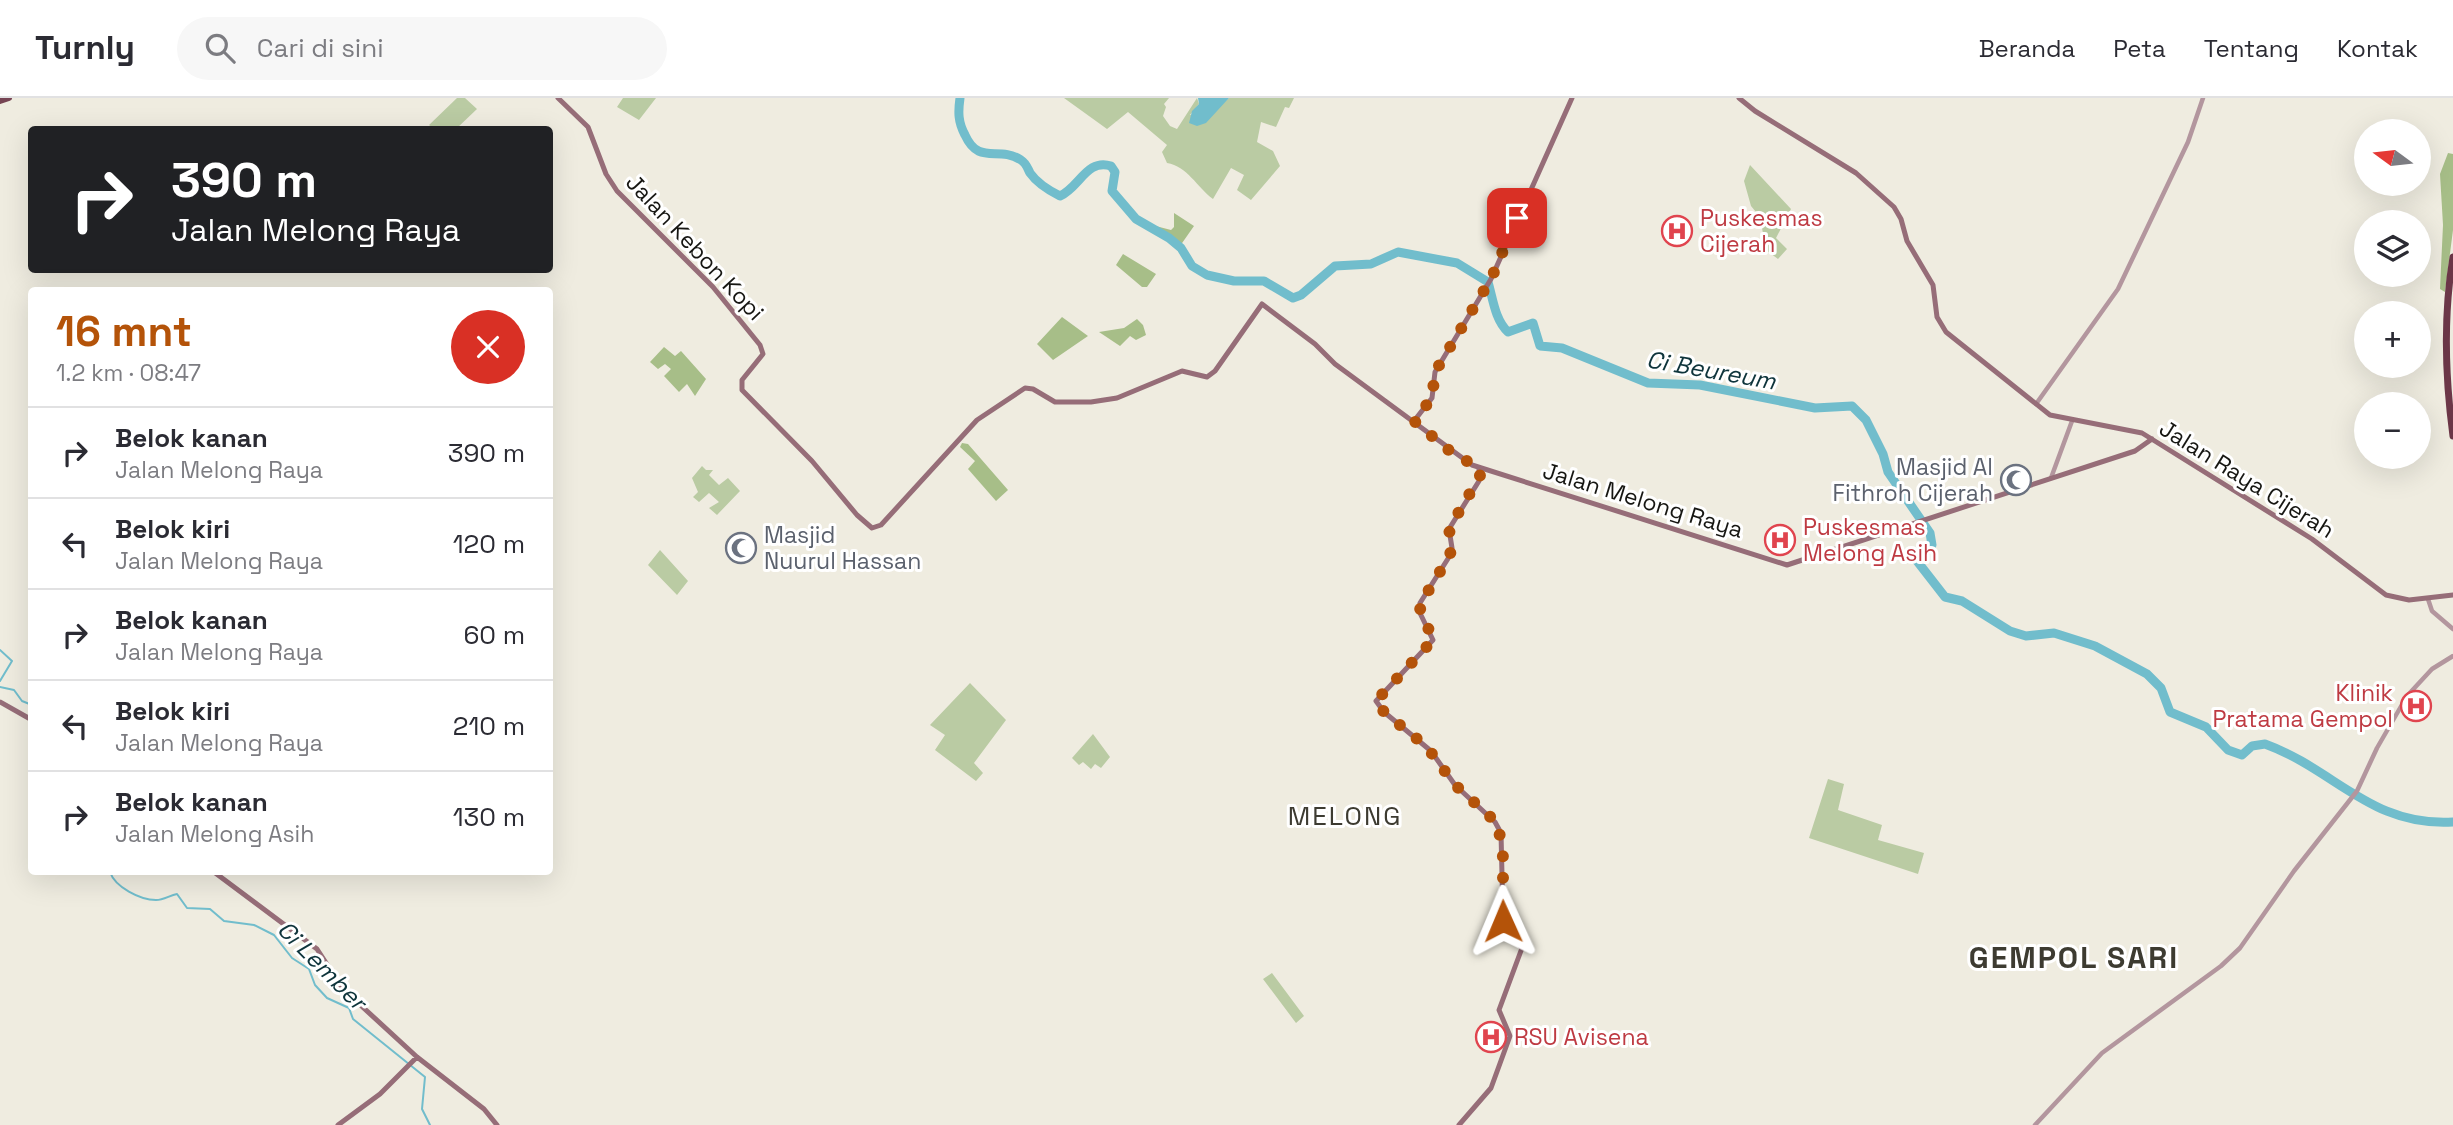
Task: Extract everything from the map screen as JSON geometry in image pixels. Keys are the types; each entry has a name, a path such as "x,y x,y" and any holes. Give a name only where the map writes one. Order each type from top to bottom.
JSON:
{"highway":[{"path":"0,101 9,98"},
{"path":"2453,257 2446,324 2446,373 2453,436"}],"main road":[{"name":"Jalan Kebon Kopi","path":"558,98 588,127 606,174 617,191 713,287 760,345 763,354 742,380 742,390 812,461 857,515 872,528 881,524 977,420 1022,390 1033,389 1055,402 1091,402 1117,398 1182,372 1207,377 1262,304 1315,344 1335,364 1414,421"},
{"path":"1414,421 1432,398 1435,372 1491,279 1572,98"},
{"name":"Jalan Raya Cijerah","path":"1739,98 1755,111 1856,173 1894,207 1901,219 1907,241 1933,285 1937,317 1946,332 2050,415 2072,421 2130,429 2152,439 2312,538 2386,595 2401,600 2428,600 2453,595"},
{"name":"Jalan Melong Raya","path":"1414,421 1451,452 1479,468 1787,565 2135,451 2152,439"},
{"path":"1459,1125 1491,1088 1509,1041 1510,1032 1499,1010 1522,951 1506,928 1503,917 1500,829 1455,785 1427,747 1384,712 1376,701 1433,640 1419,606 1449,557 1452,548 1449,529 1479,481 1479,468"},
{"path":"0,702 28,718"},
{"path":"218,875 310,944 343,989 417,1057 484,1109 497,1125"},
{"path":"338,1125 380,1094 417,1057"}],"street":[{"path":"2036,404 2118,289 2189,142 2203,98"},
{"path":"2051,478 2072,421"},
{"path":"2428,600 2432,611 2453,629"},
{"path":"2035,1125 2102,1053 2232,957 2357,791 2377,748 2407,696 2432,669 2453,656"}],"green space":[{"path":"457,98 465,98 477,109 459,126 429,125"},
{"path":"623,98 656,98 639,120 617,107"},
{"path":"1064,98 1169,98 1164,104 1166,107 1163,116 1170,126 1177,129 1197,98 1199,104 1190,115 1210,115 1229,98 1294,98 1289,108 1285,107 1276,127 1261,122 1257,142 1273,151 1280,166 1251,200 1237,190 1244,175 1231,168 1213,199 1180,168 1167,163 1162,152 1167,145 1128,112 1107,129"},
{"path":"2448,153 2453,154 2453,230 2445,292 2440,289 2443,225 2440,174"},
{"path":"1750,165 1791,209 1776,238 1787,249 1778,259 1766,250 1760,217 1751,206 1744,181"},
{"path":"1174,213 1194,226 1180,246 1148,224 1171,230 1174,227"},
{"path":"1123,254 1156,274 1147,287 1142,287 1116,265"},
{"path":"1062,317 1088,336 1053,360 1037,344"},
{"path":"1137,319 1143,325 1146,335 1136,340 1130,336 1120,346 1099,332 1124,328"},
{"path":"664,347 675,356 681,351 706,379 695,396 687,384 679,392 664,376 671,369 665,364 658,369 650,362"},
{"path":"962,443 968,444 1008,490 996,501 968,469 975,461 960,447"},
{"path":"702,466 706,470 713,470 709,475 719,485 728,478 740,491 717,515 709,508 719,502 709,493 699,502 693,497 698,492 692,478"},
{"path":"660,550 688,581 677,595 648,565"},
{"path":"970,683 1006,720 974,763 983,773 976,781 935,750 945,735 930,725"},
{"path":"1093,734 1110,757 1101,768 1095,764 1091,769 1083,762 1079,765 1072,758"},
{"path":"1828,779 1844,784 1838,810 1882,825 1878,840 1924,853 1918,874 1809,838"},
{"path":"1272,973 1304,1016 1296,1023 1263,979"}],"water":[{"path":"1198,98 1229,98 1206,123 1197,126 1189,123 1192,111 1199,104"}],"waterway":[{"name":"Ci Beureum","path":"960,98 960,121 970,144 976,150 1005,154 1021,160 1036,180 1060,196 1089,170 1096,166 1111,166 1115,172 1112,191 1136,219 1169,238 1181,248 1192,266 1207,275 1234,281 1264,281 1293,298 1301,295 1335,266 1371,264 1398,252 1457,263 1488,282 1497,315 1508,332 1533,323 1540,346 1562,348 1648,383 1700,385 1815,408 1852,406 1866,420 1883,454 1888,472 1930,533 1932,545 1917,561 1945,597 1962,601 2010,631 2026,636 2054,633 2095,646 2147,674 2161,688 2170,712 2206,727 2228,750 2242,755 2252,746 2265,744 2313,768 2355,795 2399,816 2424,821 2453,822"},
{"name":"Ci Lember","path":"0,650 12,661 0,681"},
{"name":"Ci Lember","path":"0,687 14,690 22,701 28,703"},
{"name":"Ci Lember","path":"112,875 117,883 136,895 156,900 177,894 187,908 210,909 224,921 254,925 274,935 292,958 309,969 315,985 327,998 349,1008 353,1019 425,1077 422,1109 430,1125"}],"place":[{"name":"Puskesmas Cijerah","path":"1677,231"},
{"name":"Masjid Al Fithroh Cijerah","path":"2016,480"},
{"name":"Puskesmas Melong Asih","path":"1780,540"},
{"name":"Masjid Nuurul Hassan","path":"741,548"},
{"name":"Klinik Pratama Gempol","path":"2416,706"},
{"name":"RSU Avisena","path":"1491,1037"}],"district":[{"name":"MELONG","path":"1345,816"},
{"name":"GEMPOL SARI","path":"2074,957"}],"route":[{"path":"1503,921 1503,857 1498,824 1455,785 1431,751 1384,712 1376,701 1434,638 1419,611 1419,606 1449,557 1452,548 1449,529 1480,476 1479,468 1451,452 1414,421 1432,398 1435,372 1491,279 1517,218"}]}
